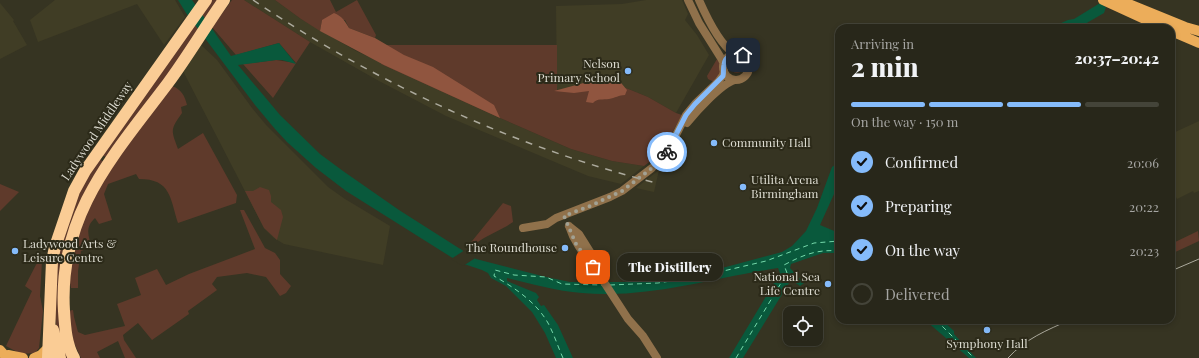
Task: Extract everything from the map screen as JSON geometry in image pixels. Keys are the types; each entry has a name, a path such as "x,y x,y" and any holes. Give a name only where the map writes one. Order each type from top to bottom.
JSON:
{"highway":[{"path":"74,358 65,330 64,301 66,261 72,236 82,210 95,183 109,162 169,81 224,0"},
{"name":"Ladywood Middleway","path":"48,353 52,261 55,247 74,191 96,154 205,1"},
{"path":"96,154 109,162"},
{"path":"50,310 60,358"}],"main road":[{"path":"1111,1 1156,24"},
{"path":"1111,1 1199,31"},
{"path":"1175,33 1199,43"},
{"path":"34,358 48,353"},
{"path":"5,354 24,358"}],"street":[{"path":"688,0 699,23 721,58 728,77 735,80"},
{"path":"699,0 708,19 722,41 734,54"},
{"path":"657,358 643,336 628,319 619,299 576,244 569,226 560,217 610,197 652,168 663,158 678,134 692,116 730,82 740,80 748,74 750,66 745,57 739,54 734,54 728,57 723,76 686,115 678,134"}],"shaded area":[{"path":"55,0 175,0 185,17 164,45 137,4 38,42 30,20"},
{"path":"178,0 192,0 231,56 279,43 296,64 276,60 238,65 280,115 320,154 343,171 399,210 476,259 570,282 626,282 670,278 726,267 782,252 792,246 806,231 817,208 832,167 835,165 835,192 820,225 835,231 835,253 823,253 791,264 790,268 804,283 800,286 793,281 789,283 743,358 729,358 780,273 778,268 656,290 607,294 563,291 507,278 507,281 536,293 539,297 537,300 541,306 544,305 558,325 573,358 556,358 545,333 532,312 506,286 491,278 488,273 464,264 451,257 346,191 316,168 287,142 255,105 186,13"},
{"path":"208,0 220,0 174,67 106,157 102,155"},
{"path":"232,0 244,0 310,42 273,98 243,64 276,60 296,63 279,43 236,55 212,27"},
{"path":"244,0 275,0 301,19 356,51 500,118 571,149 612,161 644,166 621,184 588,176 446,116 379,81 310,42"},
{"path":"275,0 330,0 336,12 357,0 376,35 375,38 349,28 345,20 322,20 320,31"},
{"name":"Nelson Primary School","path":"646,0 682,0 688,14 685,20 697,35 709,55 676,113 648,97 626,88 557,90 556,6 622,4"},
{"path":"1105,0 1112,0 1103,6 1106,7 1104,13 1085,24 1059,24 1074,19"},
{"path":"0,3 14,20 13,21 27,45 0,59"},
{"path":"334,13 343,19 349,28 375,38 404,55 433,67 494,105 500,118 384,65 320,31 322,20"},
{"path":"200,44 217,60 267,126 328,187 390,226 383,265 284,244 274,238 264,228 183,71"},
{"path":"381,45 557,45 557,90 626,88 648,97 682,115 660,154 644,166 612,161 571,149 381,64"},
{"path":"717,59 720,64 721,72 714,82 708,79 707,76"},
{"path":"734,59 740,59 744,63 744,69 740,73 734,73 730,69 730,63"},
{"path":"602,78 617,78 627,90 625,95 598,100 593,103 586,102 589,91 574,93 554,91"},
{"path":"172,86 182,93 187,105 181,107 182,113 175,123 173,130 178,149 203,133 237,195 236,203 178,223 168,192 157,182 139,179 136,174 108,184 104,194 112,220 99,224 95,218 92,221 88,232 92,247 81,251 78,271 78,288 71,288 71,255 89,202 130,140"},
{"path":"1199,121 1199,191 1194,193 1193,191 1177,199 1175,195 1175,132"},
{"path":"99,159 104,162 69,236 69,358 64,358 55,318 56,260 77,192"},
{"path":"659,170 654,192 636,188"},
{"path":"0,184 19,192 0,211"},
{"path":"260,187 269,190 271,202 281,210 283,217 277,240 264,228 245,191 253,191"},
{"path":"503,203 511,206 513,222 470,247 468,246"},
{"path":"240,210 244,210 265,248 275,253 280,260 280,274 291,286 286,293 280,296 266,277 247,273 217,277 212,284 217,290 188,311 189,314 152,340 138,323 123,335 124,340 136,358 125,358 118,341 97,352 100,358 81,358 73,341 68,311 73,310 78,332 85,335 125,326 117,304 141,295 135,278 157,269 166,285 189,274 255,249"},
{"path":"1198,231 1199,241 1175,252 1175,242"},
{"path":"38,261 42,261 40,296 43,311 39,348 35,353 21,354 6,346 32,291 25,286"},
{"path":"930,324 946,324 976,358 969,358"}],"pier":[{"path":"465,250 477,257 463,266 451,259"}],"ferry route":[{"path":"610,285 658,283 702,276 766,261 814,243 835,241"},
{"path":"736,358 787,273 784,265 798,258 817,252 835,251"},
{"path":"563,358 550,327 543,315 524,296 510,285 494,276 495,270 514,275 546,277 562,284 602,285"},
{"path":"940,324 974,358"}],"tram line":[{"path":"1175,269 1199,259"},
{"path":"1008,358 1029,340 1061,324"}],"railway":[{"path":"253,0 348,58 397,85 447,109 498,131 550,150 602,168 656,183"}],"way so far":[{"path":"593,267 576,244 564,216 622,191 652,168 667,152"}],"place":[{"name":"Nelson Primary School","path":"628,71"},
{"name":"Community Hall","path":"714,143"},
{"name":"Utilita Arena Birmingham","path":"743,187"},
{"name":"The Roundhouse","path":"565,248"},
{"name":"Ladywood Arts & Leisure Centre","path":"15,251"},
{"name":"The Distillery","path":"593,267"},
{"name":"National Sea Life Centre","path":"828,284"},
{"name":"Symphony Hall","path":"987,330"}],"route":[{"path":"667,152 678,134 686,115 723,76 725,60 734,54 743,55"}]}
